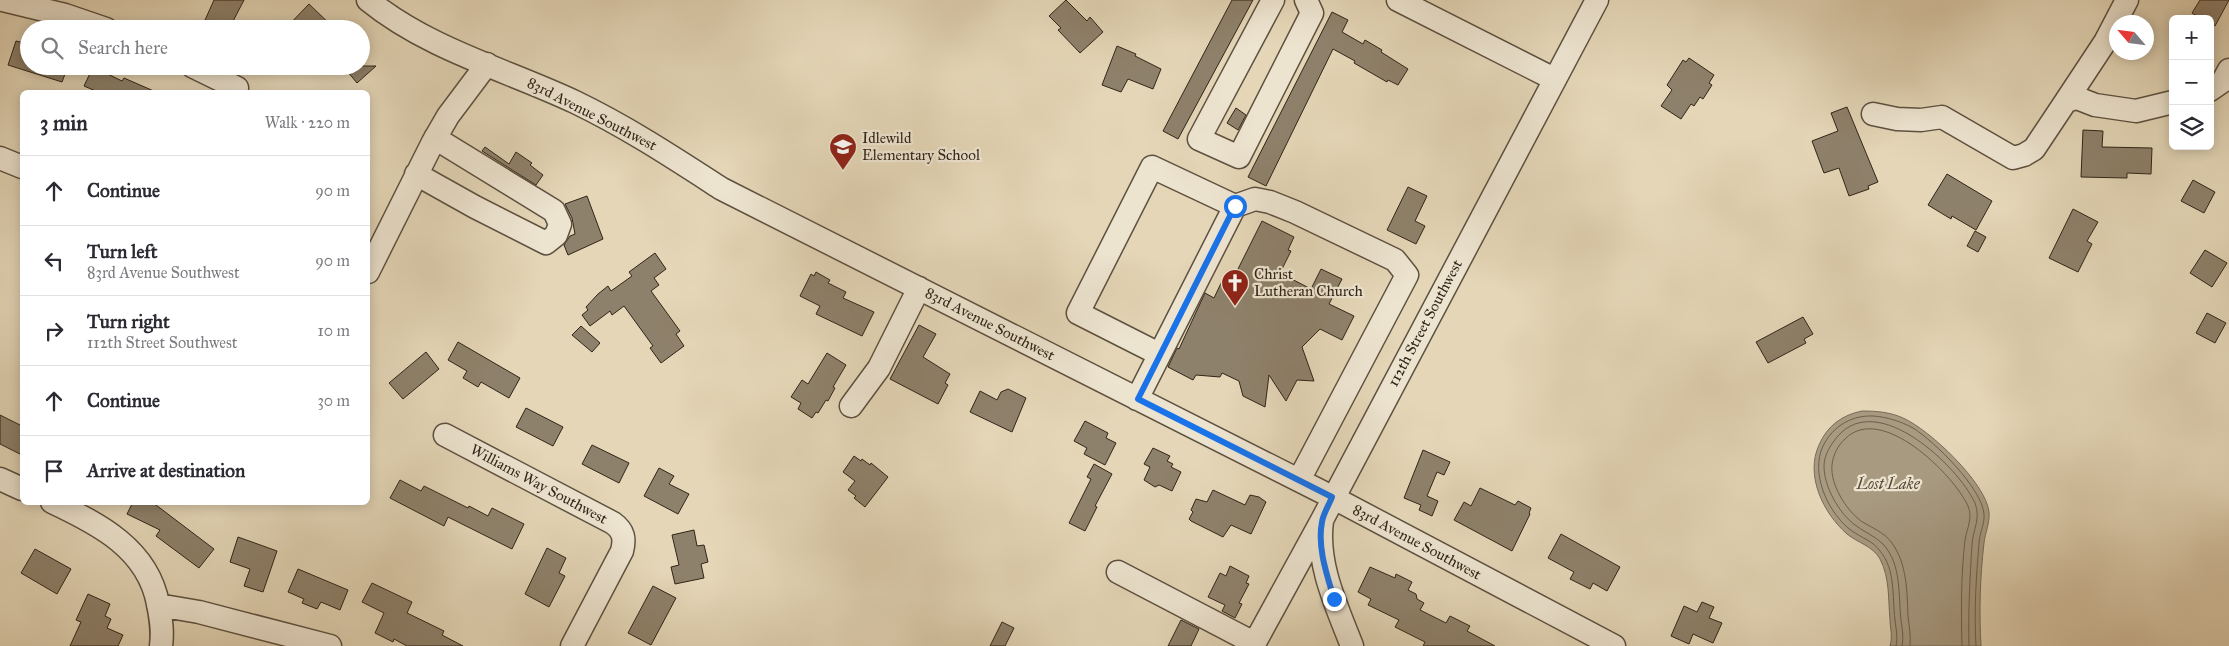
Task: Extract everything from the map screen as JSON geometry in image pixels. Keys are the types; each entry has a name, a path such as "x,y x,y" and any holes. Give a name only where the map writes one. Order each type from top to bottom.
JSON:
{"street":[{"path":"3,0 80,20"},
{"name":"83rd Avenue Southwest","path":"368,0 400,23 443,45 575,103 628,130 722,189 1299,480 1614,646"},
{"path":"1274,0 1199,140 1239,157 1312,12 1306,0"},
{"path":"1398,0 1554,79"},
{"name":"112th Street Southwest","path":"1253,645 1322,520 1332,497 1597,0"},
{"path":"1872,114 1897,119 1921,120 1942,117 2013,158 2024,155 2034,149 2105,42 2127,0"},
{"path":"370,268 435,138 448,116 488,64"},
{"path":"2214,87 2223,81 2229,70"},
{"path":"210,75 237,88"},
{"path":"2066,100 2078,98 2094,104 2136,111 2169,103"},
{"path":"416,174 546,243 556,235 560,224 554,211 435,138"},
{"path":"0,158 20,167"},
{"path":"1159,354 1078,313 1152,167 1235,206"},
{"path":"1138,399 1235,206 1255,199 1270,202 1295,212 1394,260 1407,275 1299,480"},
{"path":"852,406 879,368 919,288"},
{"name":"Williams Way Southwest","path":"445,435 614,523 622,531 624,541 622,551 572,646"},
{"path":"0,479 20,488"},
{"path":"58,505 110,532 122,542 144,568 156,593 162,627 161,646"},
{"path":"1322,520 1320,533 1325,568 1334,599 1352,646"},
{"path":"1118,572 1253,645"},
{"path":"158,605 199,612 330,646"}],"water":[{"name":"Lost Lake","path":"1862,411 1883,412 1898,416 1914,424 1941,445 1955,459 1968,473 1986,500 1989,516 1982,569 1980,607 1981,646 1890,646 1888,589 1886,574 1880,559 1873,551 1851,537 1838,525 1824,505 1815,481 1815,457 1826,432 1836,422 1848,415"}],"building":[{"path":"214,0 244,0 234,20 205,20"},
{"path":"1066,0 1087,21 1090,17 1103,32 1080,53 1058,30 1061,28 1049,16"},
{"path":"1232,0 1253,0 1178,139 1163,131"},
{"path":"2200,0 2229,0 2215,26 2214,15 2195,15 2192,13"},
{"path":"309,4 326,20 294,20"},
{"path":"1332,12 1348,20 1342,32 1363,44 1365,40 1408,69 1398,85 1388,80 1387,82 1333,49 1266,186 1248,177"},
{"path":"16,41 20,42 20,69 8,65"},
{"path":"1117,46 1136,54 1135,56 1161,69 1153,89 1128,79 1121,92 1102,85"},
{"path":"1689,58 1714,75 1709,83 1712,85 1703,99 1700,97 1694,106 1691,104 1681,119 1661,106 1672,90 1667,85 1683,60 1686,62"},
{"path":"370,66 376,66 370,71"},
{"path":"40,75 65,75 62,82"},
{"path":"89,75 110,75 122,81 124,78 151,90 93,90 84,86"},
{"path":"350,75 366,75 357,83"},
{"path":"1847,107 1878,182 1868,186 1869,189 1849,196 1839,168 1824,173 1812,141 1838,131 1831,113"},
{"path":"1236,108 1246,115 1238,130 1227,123"},
{"path":"2083,130 2103,131 2102,147 2152,148 2151,174 2127,173 2127,178 2081,177"},
{"path":"485,147 509,164 516,152 532,163 530,165 543,175 536,185 482,151"},
{"path":"1947,174 1992,201 1976,230 1952,216 1951,219 1928,205"},
{"path":"2193,180 2215,192 2204,213 2181,201"},
{"path":"1408,187 1427,196 1415,221 1425,226 1416,244 1387,230"},
{"path":"587,196 603,239 568,255 564,245 570,236 575,234 572,218 565,204"},
{"path":"2073,209 2098,222 2087,241 2092,244 2078,272 2049,258"},
{"path":"1262,221 1294,237 1288,250 1291,251 1280,273 1311,289 1321,269 1342,279 1329,304 1354,316 1342,340 1320,329 1302,347 1314,381 1297,380 1286,401 1269,375 1265,407 1243,396 1239,381 1222,373 1220,377 1196,375 1193,380 1168,367 1177,348 1179,349 1205,293 1214,298 1223,279 1231,283"},
{"path":"1975,231 1986,237 1978,252 1967,246"},
{"path":"2205,250 2227,263 2212,287 2190,273"},
{"path":"655,253 666,269 654,278 659,285 651,291 680,331 676,334 684,346 661,363 650,348 653,346 624,306 612,315 610,311 590,326 582,315 588,310 586,307 598,294 608,286 611,291 632,276 629,272"},
{"path":"816,272 830,280 828,283 846,292 843,298 874,312 862,336 816,314 820,306 800,296 811,274 814,276"},
{"path":"2207,313 2226,323 2215,343 2196,333"},
{"path":"1803,317 1813,334 1804,339 1806,343 1768,363 1756,342"},
{"path":"919,325 936,334 923,357 950,374 945,383 948,385 938,404 890,379"},
{"path":"581,326 600,343 592,352 572,335"},
{"path":"458,342 520,378 509,398 481,382 478,387 463,378 467,371 448,360"},
{"path":"426,352 439,369 403,399 389,383"},
{"path":"827,353 846,365 833,387 835,388 828,401 826,400 818,413 816,412 812,418 798,409 801,403 791,397 802,380 808,384"},
{"path":"1008,389 1026,398 1012,432 970,412 980,391 997,400 1001,392"},
{"path":"526,408 563,427 553,446 516,427"},
{"path":"0,415 20,425 20,454 0,444"},
{"path":"1085,421 1108,433 1106,438 1116,443 1105,465 1084,454 1087,448 1074,441"},
{"path":"592,445 629,463 619,483 582,464"},
{"path":"1153,448 1170,456 1167,461 1173,464 1171,467 1181,472 1172,491 1159,485 1155,487 1144,480 1150,467 1144,464"},
{"path":"1423,450 1450,462 1444,475 1437,472 1427,496 1438,501 1432,516 1419,510 1421,505 1404,498"},
{"path":"854,456 870,465 871,463 888,477 865,507 848,490 855,481 843,472"},
{"path":"1094,464 1112,474 1095,506 1097,507 1085,531 1069,523 1091,479 1087,477"},
{"path":"659,468 674,476 669,484 689,494 678,514 644,496"},
{"path":"400,480 421,491 424,486 488,516 492,508 524,524 512,549 448,517 444,526 390,498"},
{"path":"1480,488 1515,505 1518,501 1531,508 1530,514 1512,551 1454,520 1464,502 1471,506"},
{"path":"1213,490 1245,505 1250,495 1259,497 1266,502 1251,534 1231,525 1223,537 1189,519 1196,499 1207,502"},
{"path":"132,505 156,505 214,549 199,568 156,536 160,530 127,514"},
{"path":"694,530 697,546 704,545 708,562 701,564 704,578 675,584 671,567 679,565 672,535"},
{"path":"1561,534 1620,567 1607,591 1593,583 1590,589 1570,579 1574,572 1548,558"},
{"path":"238,537 277,551 263,592 244,586 250,569 230,562"},
{"path":"547,548 566,558 559,573 565,576 549,607 525,594"},
{"path":"35,549 71,569 57,594 21,573"},
{"path":"1230,566 1249,576 1246,583 1249,584 1239,603 1242,604 1235,618 1222,611 1225,605 1208,597 1220,573 1226,576"},
{"path":"1370,567 1395,578 1396,574 1412,582 1408,590 1416,594 1417,599 1424,603 1420,610 1446,623 1450,616 1470,626 1467,631 1495,646 1423,646 1425,642 1395,627 1399,620 1368,605 1371,599 1358,592"},
{"path":"298,569 348,590 340,610 321,602 317,609 302,603 304,599 288,592"},
{"path":"372,583 412,602 407,613 444,631 442,635 463,646 407,646 394,639 393,642 375,633 384,613 362,602"},
{"path":"653,586 676,598 651,645 628,633"},
{"path":"88,594 110,604 105,616 111,619 107,628 123,635 118,646 70,646 81,622 76,620"},
{"path":"1702,602 1714,607 1709,618 1722,623 1713,643 1693,634 1689,644 1671,636 1684,606 1697,612"},
{"path":"1181,620 1199,629 1191,646 1168,646"},
{"path":"1002,622 1014,628 1005,646 990,646"}],"place":[{"name":"Idlewild Elementary School","path":"843,171"},
{"name":"Christ Lutheran Church","path":"1235,307"}],"route":[{"path":"1235,206 1138,399 1332,497 1322,520 1320,533 1325,568 1334,599"}]}
